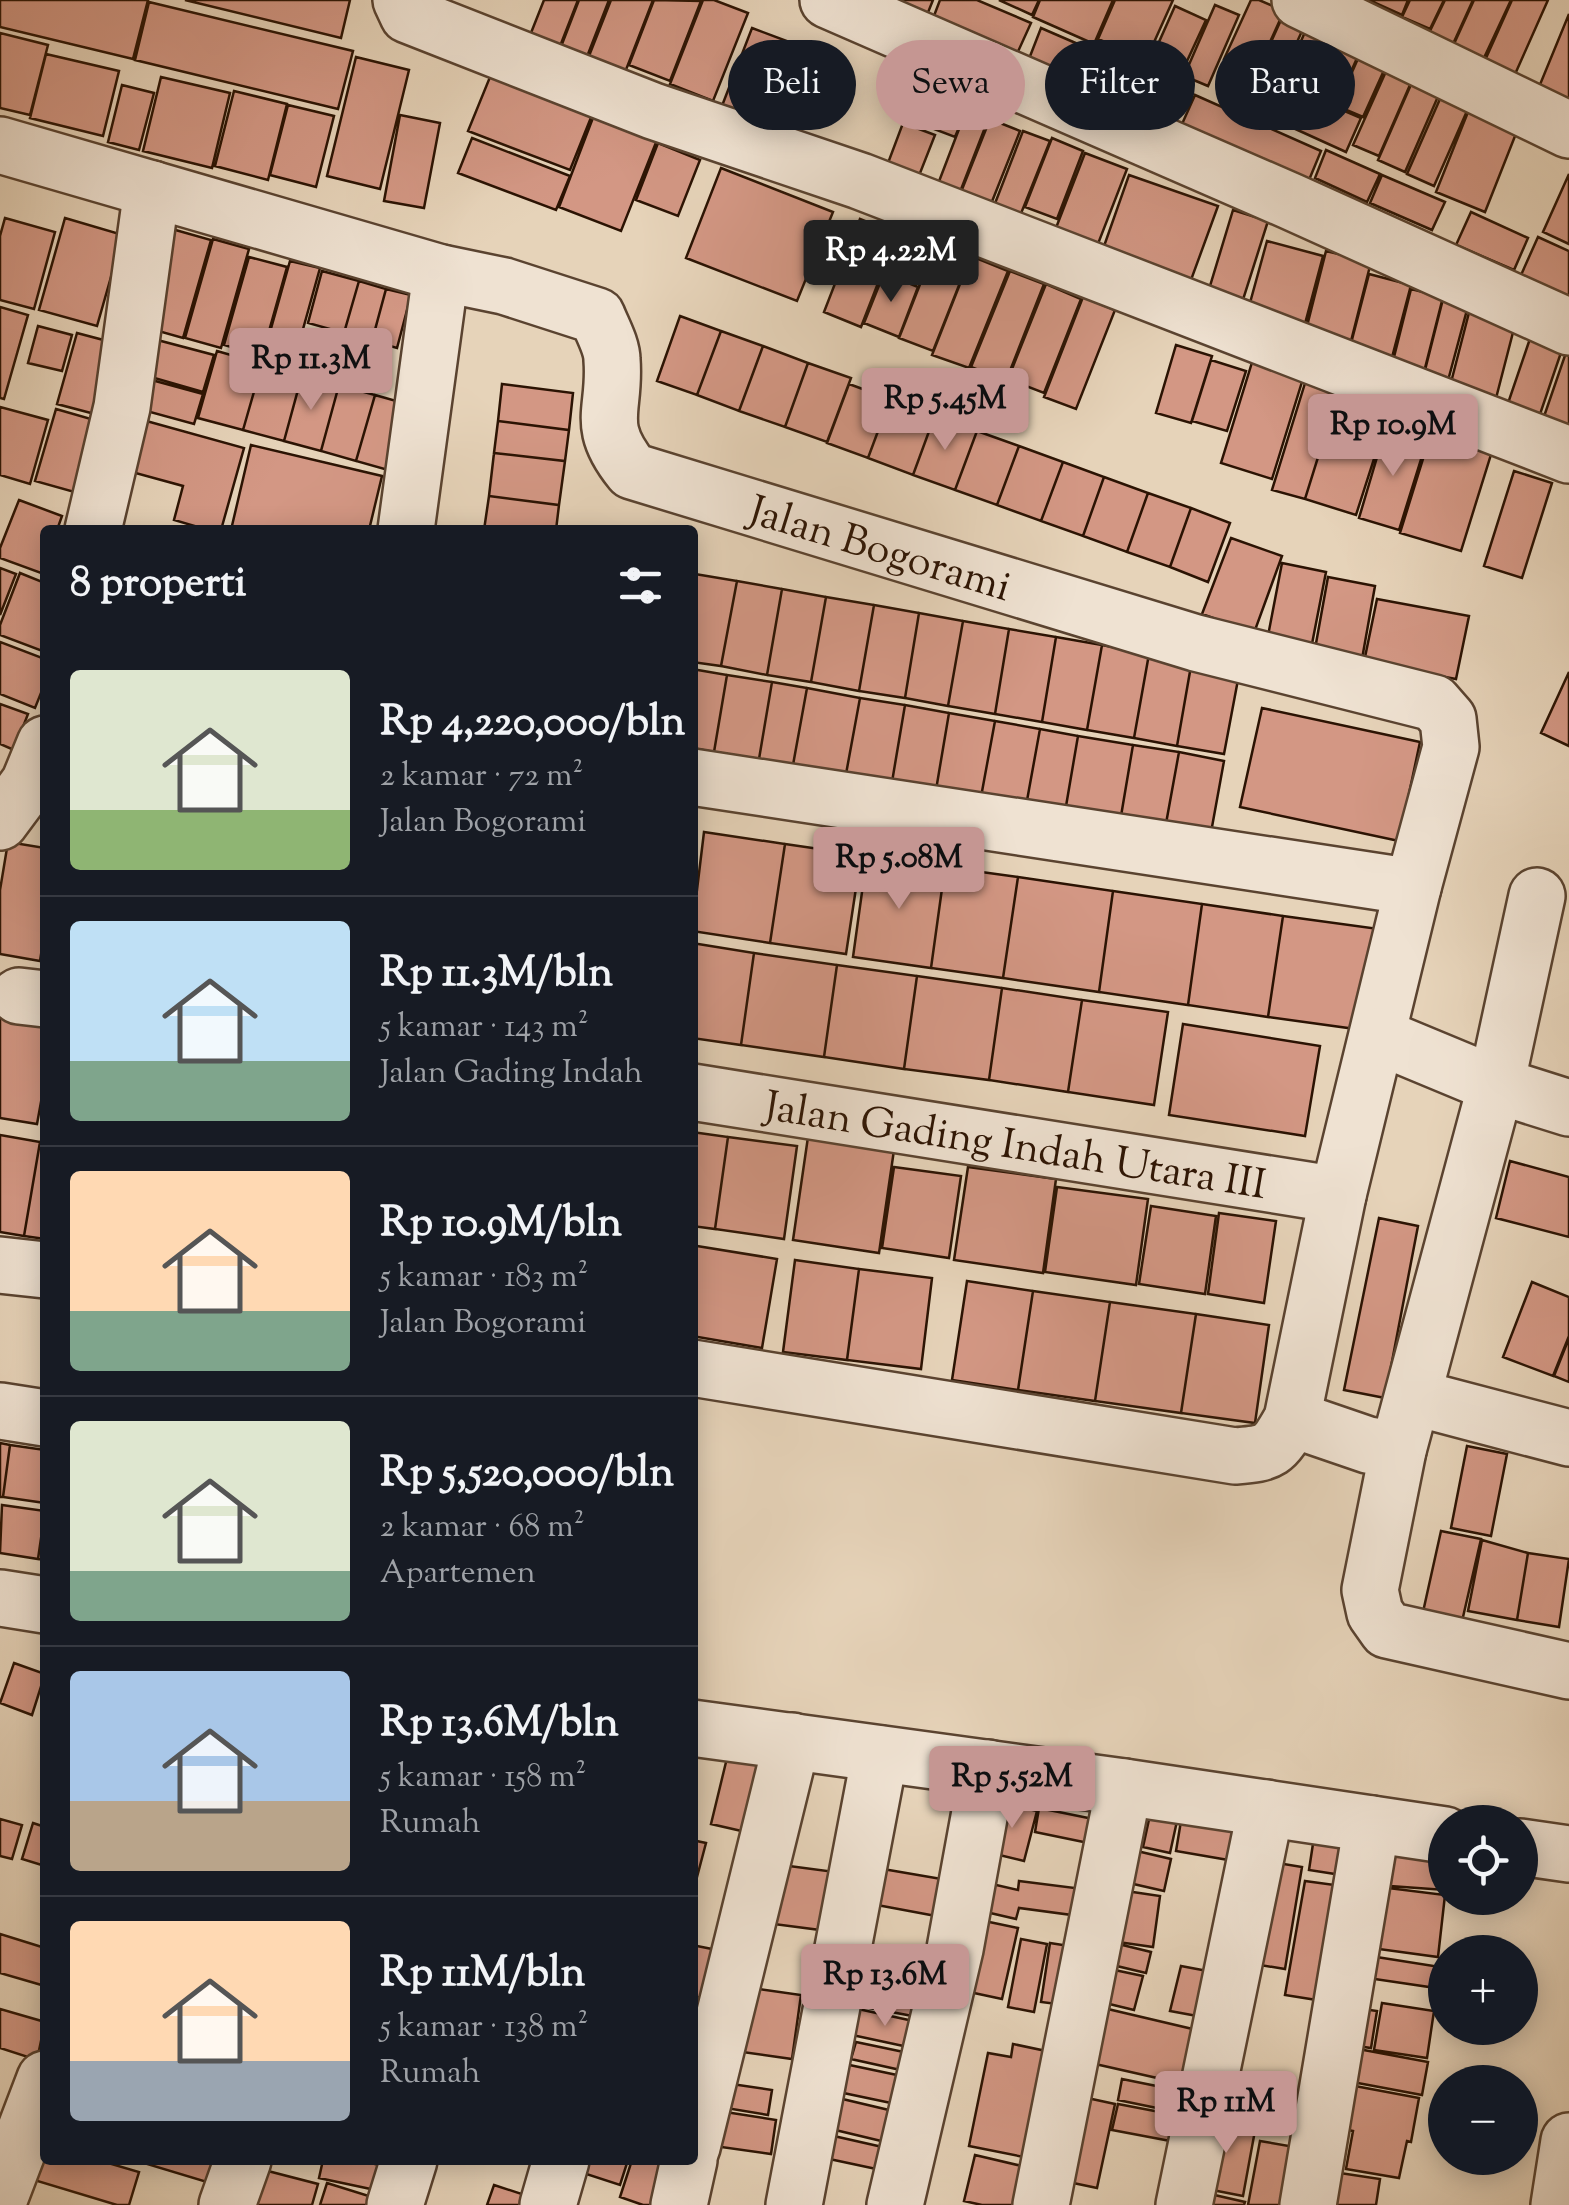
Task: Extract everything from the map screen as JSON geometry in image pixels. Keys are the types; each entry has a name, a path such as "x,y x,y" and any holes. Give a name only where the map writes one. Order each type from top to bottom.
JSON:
{"street":[{"path":"828,0 1569,327"},
{"path":"1300,0 1569,130"},
{"path":"404,7 653,111 860,181 1569,455"},
{"name":"Jalan Bogorami","path":"0,144 441,274 504,286 596,316 613,357 608,424 614,449 632,471 1196,644 1434,703 1448,719 1451,746 1414,887"},
{"path":"94,525 122,407 152,189"},
{"path":"407,525 441,274"},
{"path":"0,822 29,783 40,756"},
{"path":"698,779 1414,887 1338,1195 1345,1436 1374,1613 1387,1630 1569,1670"},
{"path":"698,1369 1235,1456 1345,1436 1412,1397 1496,1086 1536,896"},
{"path":"1378,1036 1496,1086 1569,1108"},
{"name":"Jalan Gading Indah Utara III","path":"698,1093 1338,1195"},
{"path":"0,1264 40,1269"},
{"path":"1412,1397 1569,1438"},
{"path":"0,1412 40,1417"},
{"path":"0,1598 40,1603"},
{"path":"0,1632 40,1636"},
{"path":"698,1729 1428,1832"},
{"path":"698,2123 792,1741"},
{"path":"794,2205 880,1754"},
{"path":"895,2205 955,1949 988,1768"},
{"path":"1042,2205 1124,1787"},
{"path":"1184,2205 1266,1808"},
{"path":"1308,2205 1372,1824"},
{"path":"1538,1850 1569,1854"},
{"path":"0,2197 40,2092"},
{"path":"1559,2205 1569,2142"},
{"path":"227,2205 240,2165"},
{"path":"396,2205 408,2165"},
{"path":"548,2205 560,2165"},
{"path":"679,2205 689,2165"}],"building":[{"path":"0,0 148,0 133,59 0,27"},
{"path":"185,0 350,0 341,38"},
{"path":"544,0 578,0 557,54 527,43"},
{"path":"579,0 609,0 583,67 557,57"},
{"path":"611,0 653,0 624,75 587,61"},
{"path":"654,0 701,1 670,81 629,65"},
{"path":"703,0 714,0 748,13 737,40 728,40 728,63 713,101 670,84"},
{"path":"875,0 933,0 925,20"},
{"path":"940,0 977,0 1031,23 1023,40 978,40 932,21"},
{"path":"999,0 1039,0 1032,15"},
{"path":"1040,0 1113,0 1096,40 1085,40 1033,17"},
{"path":"1115,0 1173,0 1155,40 1098,39"},
{"path":"1251,0 1284,11 1271,40 1233,40"},
{"path":"1369,0 1408,0 1402,15"},
{"path":"1410,0 1444,0 1430,29 1402,17"},
{"path":"1445,0 1473,0 1453,44 1429,33"},
{"path":"1474,0 1511,0 1483,60 1453,46"},
{"path":"1512,0 1548,0 1512,81 1482,67"},
{"path":"149,2 353,51 338,109 135,60"},
{"path":"1215,5 1239,15 1228,40 1215,40 1215,70 1208,86 1195,81 1195,51"},
{"path":"1175,6 1206,20 1195,44 1195,40 1160,40"},
{"path":"1285,11 1307,20 1298,40 1272,40"},
{"path":"1569,14 1569,99 1539,87"},
{"path":"1309,23 1336,35 1334,40 1302,40"},
{"path":"752,28 784,40 747,40"},
{"path":"1041,28 1069,40 1045,40 1045,71 1027,64"},
{"path":"0,33 48,45 30,115 0,108"},
{"path":"1355,44 1362,47 1355,63"},
{"path":"1364,45 1390,57 1363,117 1355,114 1355,65"},
{"path":"46,54 119,71 103,136 30,118"},
{"path":"356,57 409,70 380,189 327,176"},
{"path":"1388,67 1413,78 1379,156 1353,145"},
{"path":"161,77 230,93 212,168 143,151"},
{"path":"490,77 592,115 570,170 468,131"},
{"path":"1413,80 1440,92 1405,172 1378,160"},
{"path":"122,85 154,93 139,150 108,142"},
{"path":"728,90 728,114 720,111"},
{"path":"234,91 287,104 268,180 215,166"},
{"path":"1195,95 1215,104 1215,130 1274,130 1321,151 1309,180 1195,130"},
{"path":"1440,99 1467,111 1434,186 1407,174"},
{"path":"288,105 334,116 316,187 270,175"},
{"path":"1470,107 1519,126 1485,212 1436,192"},
{"path":"400,115 440,123 424,208 384,201"},
{"path":"594,115 657,140 621,231 559,207"},
{"path":"1355,115 1361,118 1346,152 1298,130 1355,130"},
{"path":"900,130 922,130 935,135 913,191 882,179"},
{"path":"937,130 958,130 955,137"},
{"path":"959,130 984,130 960,192 938,184"},
{"path":"986,130 1020,131 991,204 961,192"},
{"path":"1023,131 1050,141 1020,216 994,206"},
{"path":"472,138 570,176 556,210 458,173"},
{"path":"1052,138 1083,151 1057,219 1025,207"},
{"path":"658,143 700,160 678,216 636,200"},
{"path":"1326,150 1380,174 1367,202 1315,178"},
{"path":"1085,153 1127,169 1096,249 1054,233"},
{"path":"721,168 833,212 797,301 686,258"},
{"path":"1569,174 1569,244 1543,232"},
{"path":"1129,175 1218,206 1191,280 1103,249"},
{"path":"1382,175 1445,202 1432,230 1370,203"},
{"path":"1233,210 1268,221 1241,306 1207,296"},
{"path":"1471,212 1528,238 1514,270 1456,245"},
{"path":"5,218 55,232 34,309 0,300 0,236"},
{"path":"65,218 123,235 97,326 39,310"},
{"path":"860,219 897,234 861,327 824,312"},
{"path":"172,229 211,240 183,338 144,327"},
{"path":"1538,237 1569,251 1569,296 1521,275"},
{"path":"213,239 249,249 221,348 185,338"},
{"path":"937,241 971,255 933,351 899,338"},
{"path":"1267,241 1323,256 1302,335 1245,321"},
{"path":"1326,251 1371,262 1348,353 1303,342"},
{"path":"971,256 1008,271 969,368 932,355"},
{"path":"249,257 287,267 262,356 224,345"},
{"path":"290,261 320,268 293,365 263,357"},
{"path":"322,271 359,281 344,333 308,323"},
{"path":"1010,271 1044,284 1006,381 971,367"},
{"path":"884,273 918,287 899,337 864,323"},
{"path":"1369,274 1411,285 1390,365 1348,355"},
{"path":"359,281 386,289 372,341 344,333"},
{"path":"1046,284 1081,299 1044,393 1008,379"},
{"path":"386,289 411,295 397,348 372,341"},
{"path":"1411,289 1443,297 1423,376 1391,369"},
{"path":"1083,297 1115,310 1076,409 1044,397"},
{"path":"1443,299 1468,306 1446,388 1422,382"},
{"path":"1472,301 1518,313 1494,406 1448,394"},
{"path":"0,307 28,315 4,399 0,398"},
{"path":"680,316 721,331 697,395 657,381"},
{"path":"1536,321 1568,332 1536,426 1504,415"},
{"path":"38,326 72,335 62,371 28,363"},
{"path":"721,331 763,346 739,411 697,395"},
{"path":"77,333 126,346 106,417 57,404"},
{"path":"146,337 214,355 203,392 137,373"},
{"path":"1569,344 1569,441 1539,431"},
{"path":"1176,345 1212,356 1191,423 1156,413"},
{"path":"763,346 808,363 785,427 739,411"},
{"path":"217,351 262,364 243,430 198,418"},
{"path":"1254,356 1305,372 1272,479 1221,463"},
{"path":"1211,360 1246,371 1227,431 1192,421"},
{"path":"808,363 851,378 827,442 785,427"},
{"path":"262,364 302,375 284,441 243,430"},
{"path":"302,375 339,385 321,451 284,441"},
{"path":"137,376 203,394 194,424 128,406"},
{"path":"1306,380 1339,390 1305,499 1272,490"},
{"path":"502,384 573,393 569,430 498,421"},
{"path":"849,384 890,399 868,458 827,443"},
{"path":"339,385 375,395 356,461 321,451"},
{"path":"1338,393 1390,409 1356,515 1305,499"},
{"path":"375,395 407,404 388,470 356,461"},
{"path":"890,399 935,415 913,475 868,458"},
{"path":"0,407 48,420 30,484 0,475"},
{"path":"56,409 105,423 85,495 35,481"},
{"path":"935,415 977,431 955,490 913,475"},
{"path":"132,417 244,448 222,525 191,525 174,520 183,486 117,468"},
{"path":"498,421 569,430 565,461 494,453"},
{"path":"1386,427 1427,440 1399,530 1359,518"},
{"path":"1432,430 1493,448 1461,551 1400,533"},
{"path":"977,431 1019,446 997,505 955,490"},
{"path":"251,445 382,476 370,525 232,525"},
{"path":"1019,446 1063,462 1041,521 997,505"},
{"path":"494,453 565,461 559,505 489,496"},
{"path":"1063,462 1104,477 1083,536 1041,521"},
{"path":"1514,471 1552,483 1522,578 1484,566"},
{"path":"1104,477 1148,493 1127,552 1083,536"},
{"path":"1148,493 1191,508 1170,567 1127,552"},
{"path":"489,496 559,505 557,525 485,525"},
{"path":"19,500 62,516 59,525 40,525 40,573 0,558 0,548"},
{"path":"1191,508 1230,523 1208,582 1170,567"},
{"path":"1231,538 1282,556 1254,633 1202,614"},
{"path":"1282,563 1326,572 1311,649 1267,641"},
{"path":"0,568 16,574 0,615"},
{"path":"20,573 40,581 40,650 0,635 0,625"},
{"path":"698,574 737,581 721,666 698,663"},
{"path":"1328,577 1375,586 1362,659 1315,649"},
{"path":"737,581 782,589 767,675 721,666"},
{"path":"782,589 826,597 811,682 767,675"},
{"path":"826,597 874,605 859,691 811,682"},
{"path":"1377,599 1469,616 1456,679 1364,662"},
{"path":"874,605 919,613 905,698 859,691"},
{"path":"919,613 963,621 948,706 905,698"},
{"path":"963,621 1009,629 995,714 948,706"},
{"path":"1009,629 1056,637 1042,722 995,714"},
{"path":"1056,637 1102,645 1087,730 1042,722"},
{"path":"0,642 40,657 40,696 35,708 0,694"},
{"path":"1102,645 1149,654 1134,738 1087,730"},
{"path":"1149,654 1192,660 1177,746 1134,738"},
{"path":"1192,660 1240,669 1224,754 1177,746"},
{"path":"698,670 727,675 714,752 698,749"},
{"path":"1569,672 1569,746 1541,733"},
{"path":"727,675 772,682 759,759 714,752"},
{"path":"772,682 807,688 793,765 759,759"},
{"path":"807,688 860,698 846,774 793,765"},
{"path":"860,698 905,705 892,782 846,774"},
{"path":"0,704 28,714 14,750 0,744"},
{"path":"905,705 949,713 936,790 892,782"},
{"path":"1262,708 1420,742 1399,841 1240,807"},
{"path":"949,713 995,721 981,797 936,790"},
{"path":"995,721 1040,729 1026,806 981,797"},
{"path":"1040,729 1078,736 1065,812 1026,806"},
{"path":"1078,736 1133,745 1120,822 1065,812"},
{"path":"1133,745 1179,752 1165,829 1120,822"},
{"path":"1179,752 1224,761 1210,838 1165,829"},
{"path":"704,832 785,844 770,943 698,932 698,882"},
{"path":"8,842 40,847 40,961 0,954 0,890"},
{"path":"785,844 861,855 846,954 770,943"},
{"path":"867,856 945,867 931,968 853,957"},
{"path":"945,867 1018,877 1003,978 931,968"},
{"path":"1018,877 1113,891 1099,992 1003,978"},
{"path":"1113,891 1202,904 1188,1005 1099,992"},
{"path":"1202,904 1283,916 1268,1017 1188,1005"},
{"path":"1283,916 1386,930 1370,1031 1268,1017"},
{"path":"698,944 754,953 741,1045 698,1039"},
{"path":"754,953 837,965 824,1057 741,1045"},
{"path":"837,965 917,976 904,1069 824,1057"},
{"path":"917,976 1002,988 989,1080 904,1069"},
{"path":"1002,988 1082,1000 1068,1092 989,1080"},
{"path":"1082,1000 1168,1012 1154,1105 1068,1092"},
{"path":"0,1005 40,1012 37,1124 0,1118"},
{"path":"1183,1024 1320,1046 1305,1136 1169,1115"},
{"path":"698,1133 728,1137 715,1229 698,1227"},
{"path":"0,1135 40,1142 24,1236 0,1232"},
{"path":"728,1137 797,1146 784,1239 715,1229"},
{"path":"808,1137 894,1150 879,1253 793,1240"},
{"path":"40,1142 40,1238 24,1236"},
{"path":"1510,1161 1569,1177 1569,1237 1496,1218"},
{"path":"894,1167 961,1176 949,1258 882,1248"},
{"path":"968,1167 1056,1179 1043,1273 954,1260"},
{"path":"1057,1187 1148,1199 1136,1285 1045,1272"},
{"path":"1151,1206 1216,1216 1205,1294 1139,1284"},
{"path":"1219,1213 1276,1221 1264,1303 1208,1294"},
{"path":"1379,1218 1418,1226 1385,1398 1344,1390"},
{"path":"698,1246 777,1259 762,1348 698,1337"},
{"path":"795,1260 859,1269 847,1360 783,1352"},
{"path":"859,1269 932,1278 921,1369 847,1360"},
{"path":"967,1281 1033,1291 1018,1390 952,1380"},
{"path":"1532,1282 1569,1297 1569,1336 1553,1376 1503,1357"},
{"path":"1033,1291 1110,1302 1095,1401 1018,1390"},
{"path":"1110,1302 1196,1314 1181,1413 1095,1401"},
{"path":"1196,1314 1269,1325 1255,1423 1181,1413"},
{"path":"1569,1338 1569,1382 1554,1376"},
{"path":"0,1443 10,1445 3,1497 0,1497"},
{"path":"10,1445 40,1449 40,1502 3,1497"},
{"path":"1467,1446 1507,1454 1491,1536 1451,1528"},
{"path":"2,1505 40,1510 38,1559 0,1553"},
{"path":"1441,1531 1481,1539 1460,1630 1421,1621"},
{"path":"1482,1540 1528,1553 1517,1620 1468,1611"},
{"path":"1528,1553 1569,1559 1559,1627 1517,1620"},
{"path":"14,1663 40,1672 40,1690 32,1715 0,1703"},
{"path":"727,1758 775,1769 759,1835 711,1824"},
{"path":"999,1802 1037,1811 1024,1861 987,1852"},
{"path":"1039,1808 1108,1822 1103,1846 1035,1832"},
{"path":"1150,1815 1177,1821 1170,1853 1143,1847"},
{"path":"1182,1815 1245,1826 1240,1862 1176,1851"},
{"path":"0,1819 22,1825 12,1859 0,1856"},
{"path":"33,1823 40,1825 40,1864 22,1859"},
{"path":"1316,1824 1356,1831 1348,1876 1309,1870"},
{"path":"698,1841 706,1843 698,1873"},
{"path":"1124,1848 1171,1859 1164,1891 1116,1880"},
{"path":"1391,1853 1428,1856 1428,1889 1390,1886"},
{"path":"1265,1861 1302,1867 1285,1969 1248,1963"},
{"path":"774,1864 835,1872 828,1931 766,1923"},
{"path":"883,1869 959,1882 952,1919 877,1905"},
{"path":"1019,1881 1075,1888 1072,1915 1019,1908 1016,1919 986,1912 992,1884 1018,1890"},
{"path":"1305,1881 1342,1886 1323,2001 1285,1995"},
{"path":"1372,1886 1428,1893 1428,1915 1443,1915 1440,1935 1428,1935 1428,1956 1364,1947"},
{"path":"1126,1891 1160,1896 1153,1947 1118,1942"},
{"path":"975,1919 1018,1928 1002,1999 960,1990"},
{"path":"0,1934 40,1946 40,1985 0,1973"},
{"path":"1021,1939 1047,1944 1034,2012 1008,2007"},
{"path":"1106,1941 1151,1952 1146,1973 1100,1962"},
{"path":"1050,1943 1082,1948 1073,2006 1041,2002"},
{"path":"698,1946 732,1953 721,2002 698,1997"},
{"path":"862,1946 943,1962 937,1994 855,1977"},
{"path":"1364,1955 1428,1965 1428,1987 1361,1977"},
{"path":"1181,1966 1218,1973 1208,2018 1170,2011"},
{"path":"1105,1968 1143,1976 1134,2010 1097,2001"},
{"path":"864,1984 922,1995 918,2017 859,2006"},
{"path":"738,1986 801,1995 792,2059 728,2050"},
{"path":"1382,2003 1428,2010 1427,2058 1374,2050"},
{"path":"1095,2006 1201,2031 1188,2085 1082,2061"},
{"path":"849,2007 927,2024 922,2050 843,2033"},
{"path":"1356,2008 1377,2011 1371,2048 1350,2045"},
{"path":"0,2009 40,2021 37,2060 0,2048"},
{"path":"856,2042 918,2055 914,2073 851,2059"},
{"path":"1013,2044 1065,2055 1044,2161 969,2146 988,2053 1011,2057"},
{"path":"1353,2048 1428,2062 1422,2095 1347,2081"},
{"path":"840,2063 916,2079 910,2107 834,2091"},
{"path":"1122,2079 1191,2093 1186,2114 1118,2100"},
{"path":"718,2082 772,2090 768,2115 714,2106"},
{"path":"1355,2086 1419,2098 1399,2178 1346,2169"},
{"path":"1078,2096 1115,2104 1097,2188 1059,2180"},
{"path":"834,2097 910,2115 902,2146 827,2128"},
{"path":"1118,2104 1186,2117 1181,2143 1112,2130"},
{"path":"1283,2110 1285,2131 1259,2133 1257,2112"},
{"path":"719,2111 776,2120 771,2154 714,2146"},
{"path":"1209,2116 1256,2125 1243,2196 1197,2187"},
{"path":"825,2134 900,2151 895,2173 820,2157"},
{"path":"1260,2141 1306,2149 1296,2205 1248,2205"},
{"path":"975,2155 1043,2171 1035,2205 964,2201"},
{"path":"40,2160 40,2165 115,2165 139,2172 129,2205 117,2205 34,2180"},
{"path":"150,2165 237,2165 230,2189"},
{"path":"322,2165 385,2166 380,2191 319,2178"},
{"path":"576,2165 626,2165 620,2185 574,2170"},
{"path":"630,2165 678,2165 674,2205 643,2205 620,2197"},
{"path":"264,2170 318,2184 312,2205 254,2205"},
{"path":"1320,2170 1380,2179 1376,2205 1315,2205"},
{"path":"327,2183 388,2202 387,2205 320,2205"},
{"path":"494,2185 534,2198 532,2205 487,2205"},
{"path":"1197,2191 1245,2202 1195,2205"}]}
